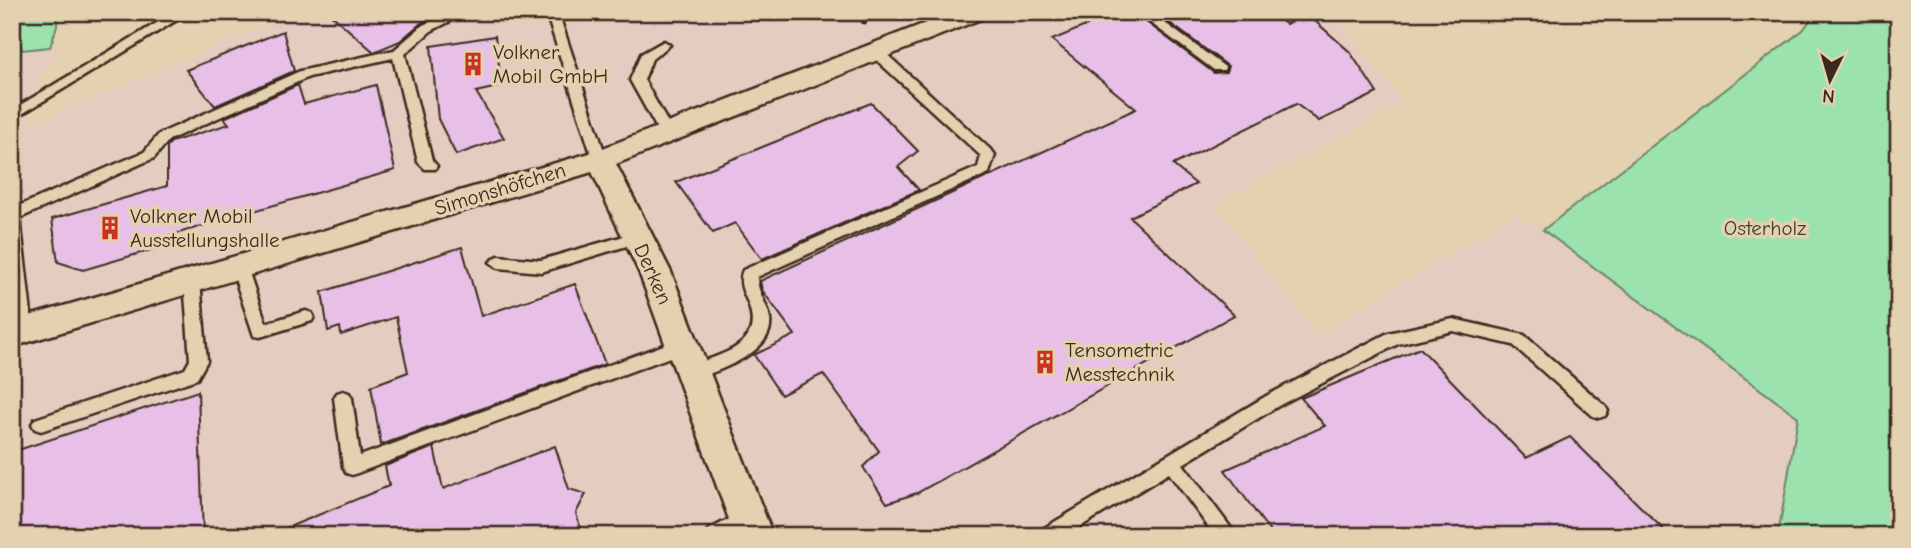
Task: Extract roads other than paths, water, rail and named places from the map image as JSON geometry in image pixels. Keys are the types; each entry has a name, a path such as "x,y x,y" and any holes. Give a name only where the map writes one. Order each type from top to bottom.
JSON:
{"street":[{"name":"Simonshöfchen","path":"18,332 600,160 977,12"},
{"name":"Derken","path":"600,160 638,237 688,359 750,527"}],"lane":[{"path":"12,116 184,12"},
{"path":"18,332 12,216 149,155 164,137 305,74 398,53 427,28 462,12"},
{"name":"Derken","path":"552,12 600,160"},
{"path":"1142,12 1219,67"},
{"path":"664,45 646,57 637,80 667,134"},
{"path":"344,398 352,467 688,359 757,342 765,328 764,317 747,284 749,274 984,170 988,155 876,52"},
{"path":"398,53 425,162 430,166"},
{"path":"498,261 541,266 638,237"},
{"path":"239,267 260,331 306,317"},
{"path":"41,424 191,374 198,360 192,281"},
{"path":"1048,536 1274,400 1394,338 1453,326 1518,340 1599,411"},
{"path":"1172,463 1227,536"},
{"path":"715,536 750,527"}],"place":[{"name":"Volkner Mobil GmbH","path":"473,64"},
{"name":"Volkner Mobil Ausstellungshalle","path":"110,228"},
{"name":"Tensometric Messtechnik","path":"1045,362"}],"park label":[{"name":"Osterholz","path":"1765,228"}]}
